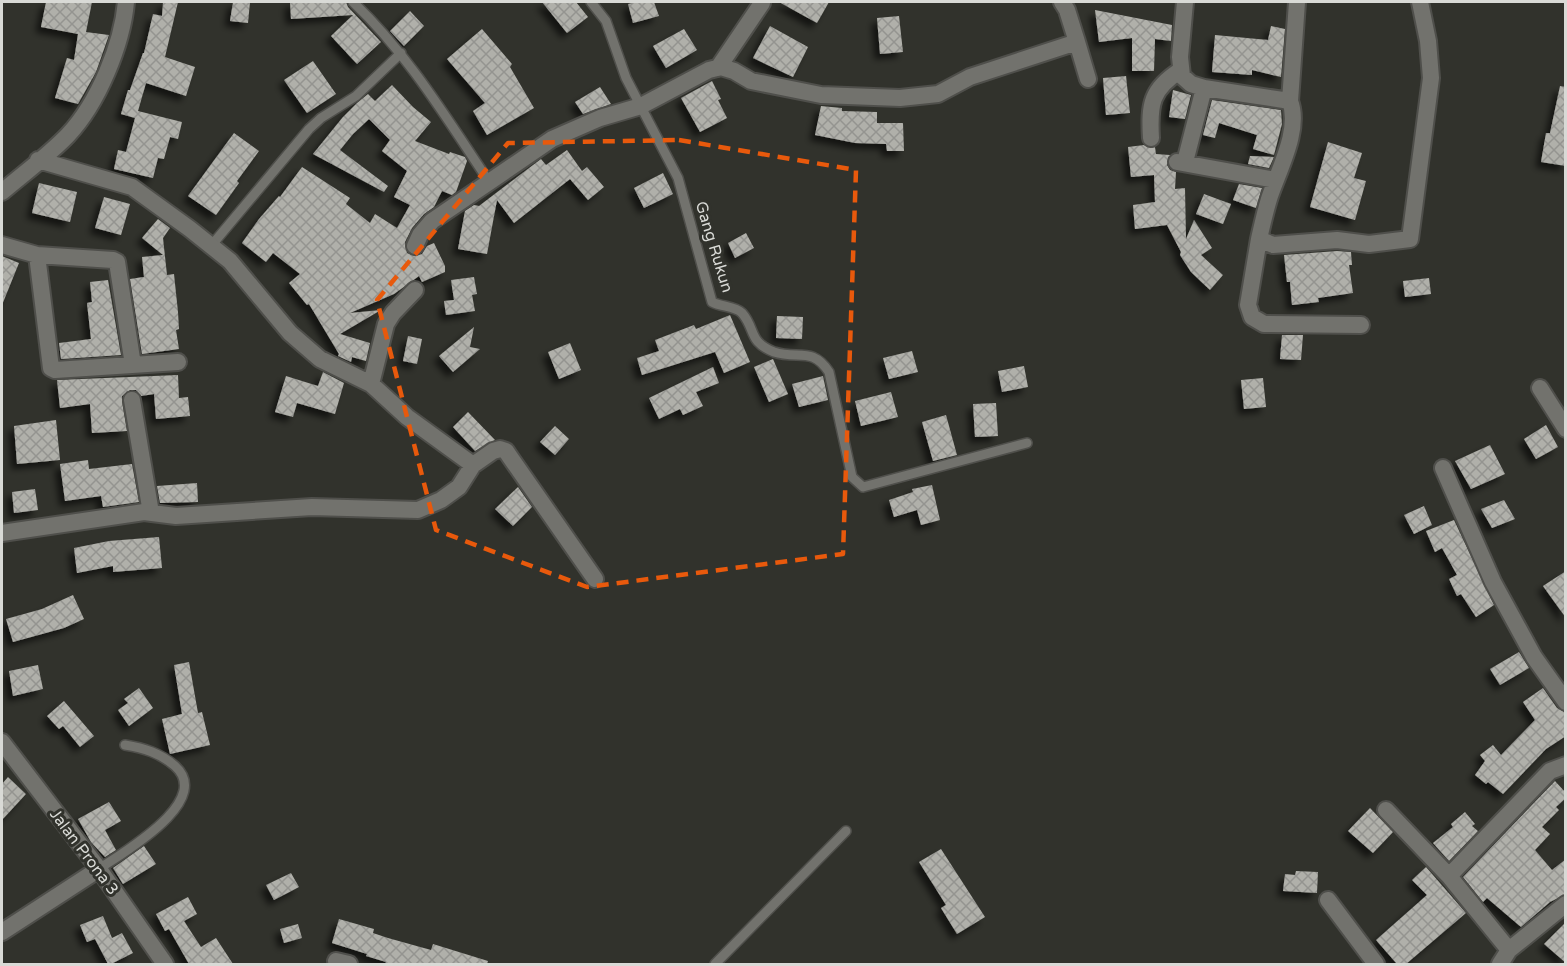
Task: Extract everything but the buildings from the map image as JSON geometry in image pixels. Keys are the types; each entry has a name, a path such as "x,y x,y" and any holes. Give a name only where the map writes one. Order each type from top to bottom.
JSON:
{"street":[{"path":"2,192 68,135 94,99 112,60 124,22 126,2"},
{"path":"1062,2 1067,10 1088,79"},
{"path":"1185,2 1180,57 1182,76 1191,84 1204,88 1290,101"},
{"path":"1297,2 1290,101 1294,112 1291,133 1258,239 1248,305 1252,317 1264,324 1361,325"},
{"path":"1258,239 1274,245 1337,240 1369,244 1410,239 1431,78 1428,41 1420,2"},
{"path":"718,68 762,3"},
{"path":"416,246 420,235 432,220 552,139 600,118 641,106 709,70 718,68 734,71 750,81 821,95 900,98 938,94 970,77 1077,42"},
{"path":"1150,138 1151,112 1156,91 1166,80 1182,70"},
{"path":"1204,88 1181,162 1276,180"},
{"path":"38,160 132,187 230,261 290,333 320,359 371,384 407,417 473,465"},
{"path":"2,245 36,255 117,262 134,365"},
{"path":"36,255 51,368 55,370 178,362"},
{"path":"371,384 386,324 393,313 415,290"},
{"path":"1540,388 1566,429"},
{"path":"132,400 151,513"},
{"path":"2,533 144,512 176,516 312,507 418,510 441,500 459,487 473,465 493,451 500,449 506,451 595,579"},
{"path":"1443,468 1492,582 1534,657 1566,702"},
{"name":"Jalan Prona 3","path":"2,742 99,868 165,964"},
{"path":"1449,876 1550,771 1566,765"},
{"path":"1386,810 1449,876 1509,950"},
{"path":"2,932 99,868"},
{"path":"1328,900 1376,964"},
{"path":"1500,964 1509,950 1566,904"}],"lane":[{"path":"353,2 401,53 490,183"},
{"name":"Gang Rukun","path":"591,2 606,21 626,78 678,178 712,302 721,307 735,308 743,314 756,341 776,352 812,356 822,361 829,372 852,477 863,487 1027,443"},
{"path":"211,246 309,129 321,118 356,96 401,53"},
{"path":"99,868 157,828 181,800 184,787 181,772 167,759 146,749 125,745"},
{"path":"715,964 846,831"}],"highlighted area":[{"path":"679,140 856,170 843,554 587,587 436,530 377,300 508,143"}]}
